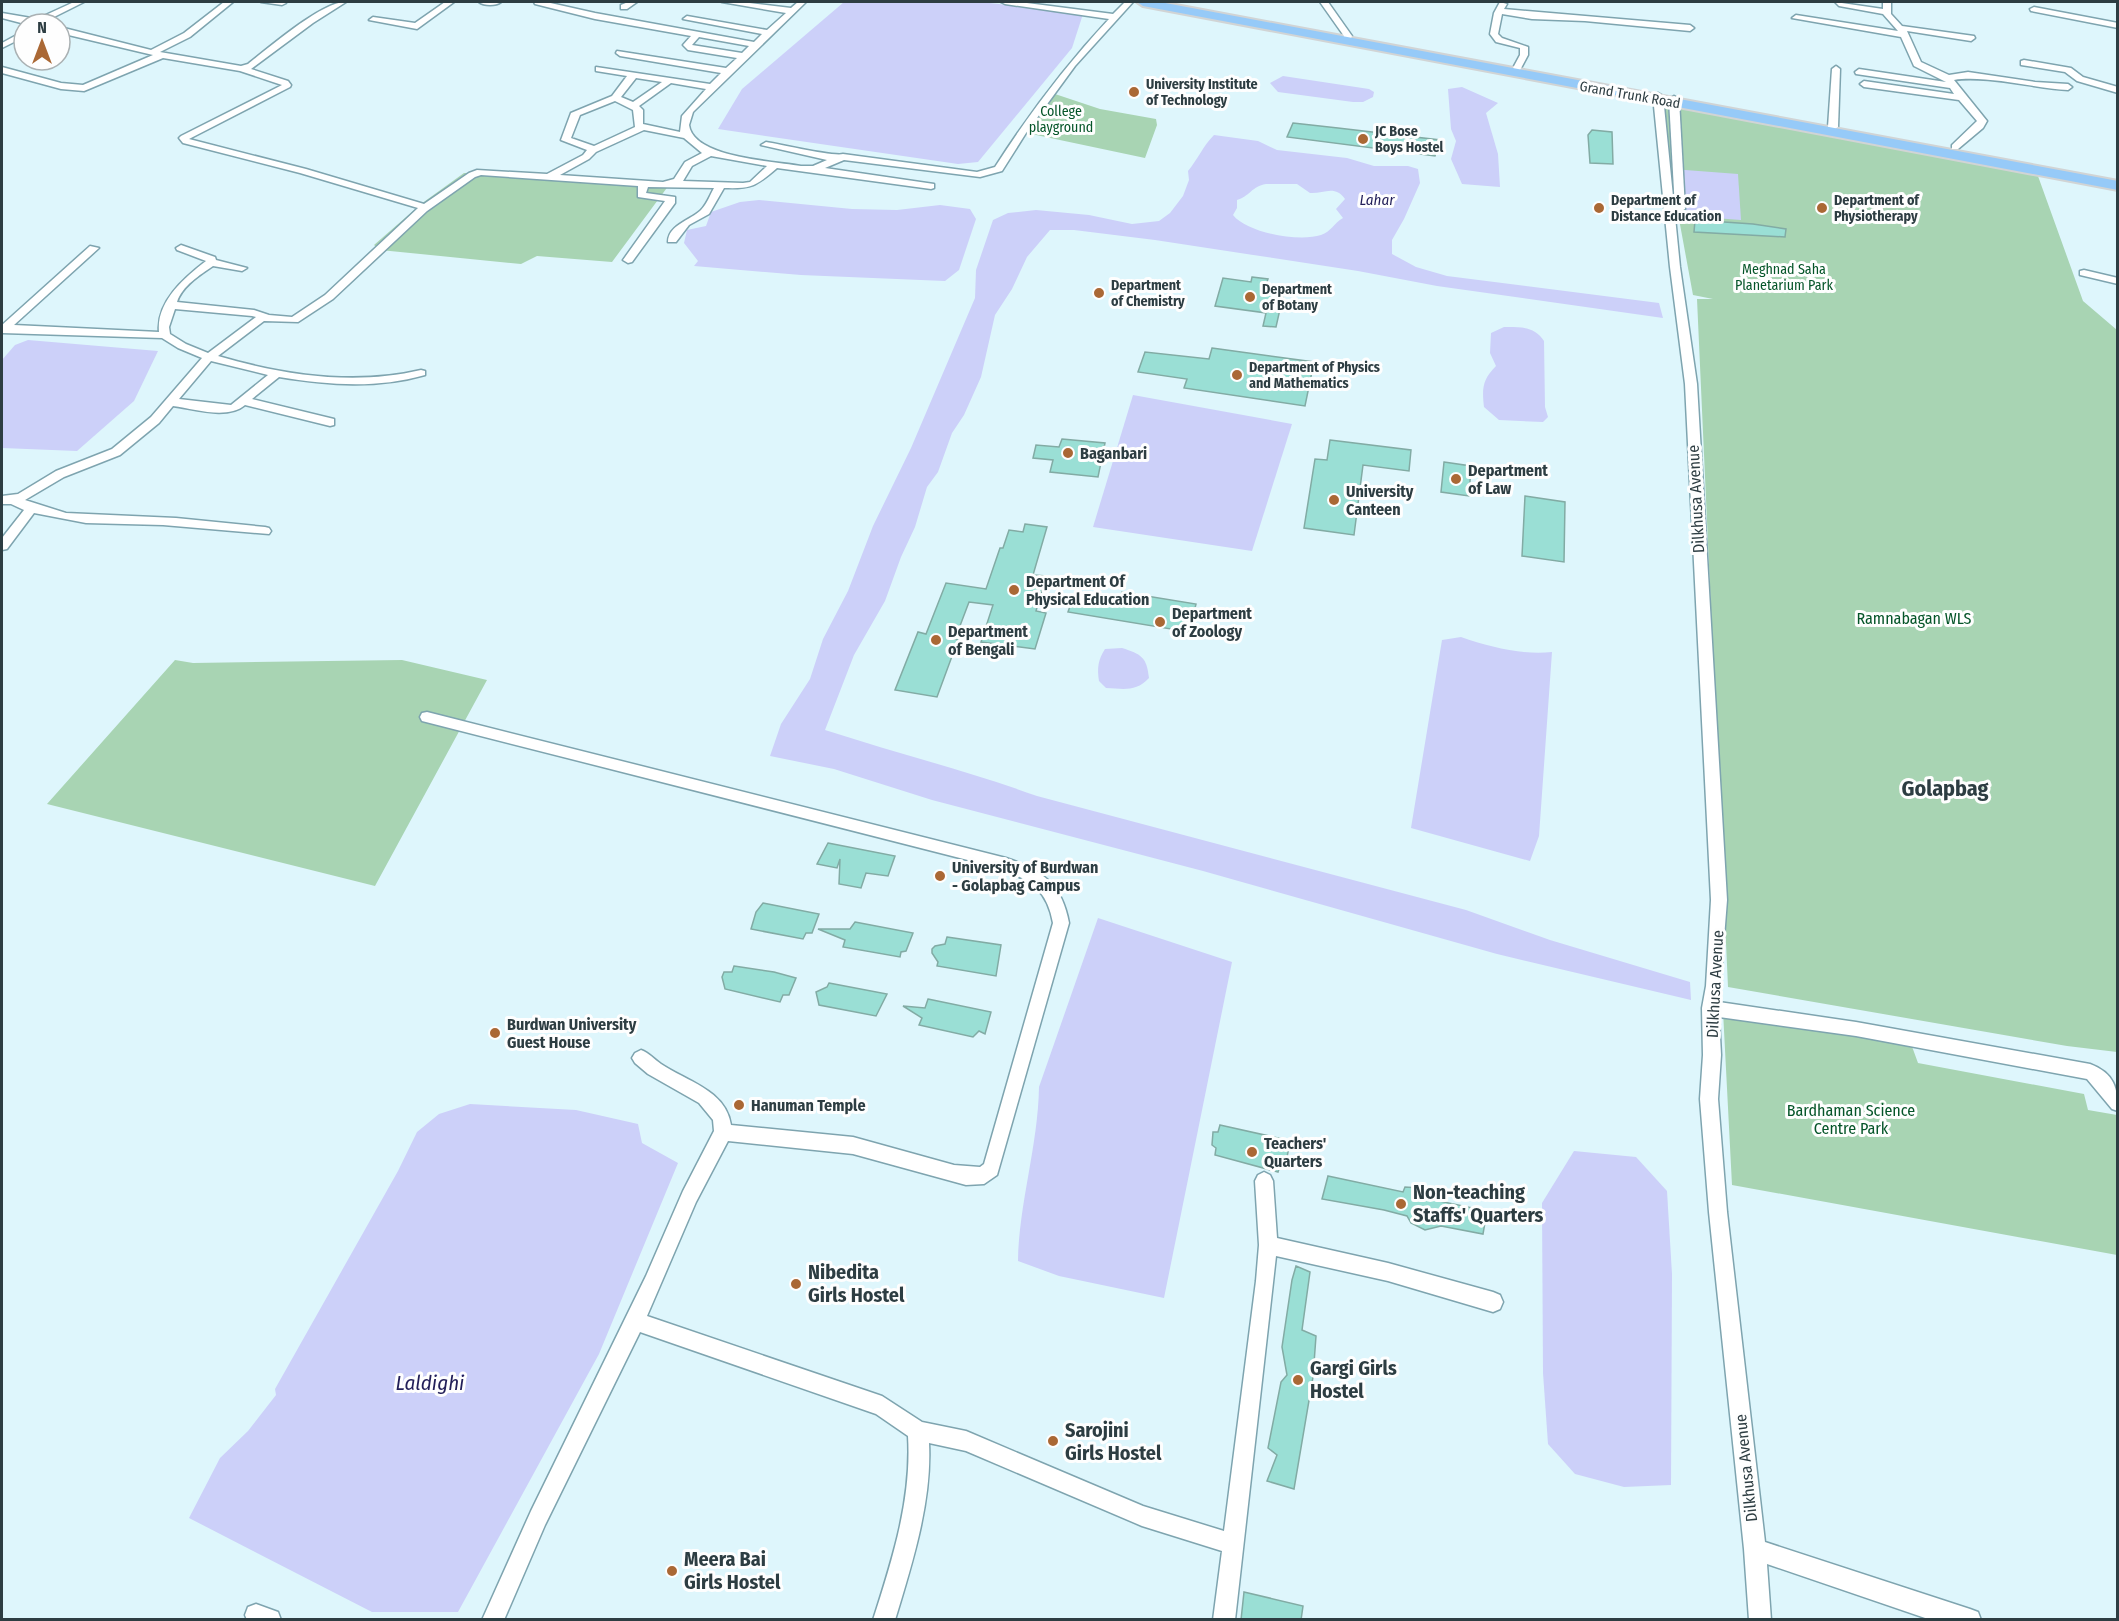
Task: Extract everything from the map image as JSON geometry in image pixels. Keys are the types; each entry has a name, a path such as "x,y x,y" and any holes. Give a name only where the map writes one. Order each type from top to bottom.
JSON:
{"main road":[{"name":"Grand Trunk Road","path":"1143,2 2118,186"},
{"name":"Grand Trunk Road","path":"1162,2 1347,39 1517,68 1658,98"},
{"name":"Grand Trunk Road","path":"1674,101 1955,147 2118,180"}],"street":[{"path":"60,12 80,2"},
{"path":"2,70 61,86 84,88 158,53 187,35 229,2"},
{"path":"265,2 282,3"},
{"path":"242,69 251,66 310,21 342,2"},
{"path":"373,20 417,26 450,2"},
{"path":"483,2 497,2"},
{"path":"538,2 595,16 755,45"},
{"path":"624,7 633,2"},
{"path":"726,2 792,11"},
{"path":"802,2 711,87 686,119 684,130 687,136 699,148 710,153 931,186"},
{"path":"1009,2 1114,17"},
{"path":"814,169 843,157 977,176 999,169 1022,132 1072,64 1129,2"},
{"path":"1324,2 1334,13 1347,39"},
{"path":"1505,2 1499,11 1494,27 1496,38 1520,44 1526,50 1517,68"},
{"path":"1839,2 1886,7 1903,31 1917,64 1948,78 1982,121 1980,126 1955,147"},
{"path":"2034,9 2118,26"},
{"path":"1499,11 1532,16 1585,18 1690,28"},
{"path":"1796,18 1971,38"},
{"path":"687,19 769,33"},
{"path":"72,33 158,53 242,69 287,86 184,138 186,141 303,171 422,206 423,209"},
{"path":"697,34 687,45 691,48 743,56"},
{"path":"620,53 727,71"},
{"path":"2024,63 2068,70 2080,79 2118,90"},
{"path":"599,69 711,87"},
{"path":"1833,127 1836,69"},
{"path":"1859,72 1954,86"},
{"path":"593,150 566,140 572,119 582,110 615,98 633,75"},
{"path":"1948,78 1968,75 2035,86 2068,87"},
{"path":"634,105 670,80"},
{"path":"1864,84 1962,98"},
{"path":"2,92 4,95 2,97"},
{"path":"615,98 634,105 638,110 638,125 687,136"},
{"name":"Dilkhusa Avenue","path":"1658,98 1679,267 1692,343 1687,347 1691,384 1719,900 1714,986 1710,1008 1712,1054 1709,1099 1718,1212 1755,1549 1760,1620"},
{"name":"Dilkhusa Avenue","path":"1674,101 1679,267"},
{"path":"548,177 586,157 593,150 643,127"},
{"path":"766,145 816,153 834,159"},
{"path":"673,184 678,181 688,164 710,153"},
{"path":"870,177 882,162"},
{"path":"170,305 254,313 265,317 294,320 321,303 364,267 423,209 472,175 480,172 643,185 743,186 753,184 775,164"},
{"path":"628,260 671,200 641,195 643,185"},
{"path":"672,240 685,223 705,212 720,186"},
{"path":"2,328 94,248"},
{"path":"181,248 211,259 211,262 242,268"},
{"path":"165,335 170,305 178,291 211,262"},
{"path":"2084,273 2118,281"},
{"path":"8,500 60,474 116,452 155,420 208,358 265,317"},
{"path":"2,328 165,335 182,348 208,358 278,372 364,382 394,380 421,373"},
{"path":"171,402 225,409 234,408 278,372"},
{"path":"244,401 330,422"},
{"path":"8,500 31,509 69,516 189,523 265,531"},
{"path":"2,546 31,509"},
{"path":"427,717 1006,864 1039,879 1052,893 1059,906 1062,923 991,1169 984,1176 952,1174 877,1150 829,1142 723,1132"},
{"path":"1710,1008 1856,1029 2090,1072 2097,1076 2118,1103"},
{"path":"493,1620 538,1518 635,1321 689,1197 723,1132 722,1117 705,1097 654,1069 641,1058"},
{"path":"1224,1620 1232,1544 1239,1508 1268,1245 1264,1180"},
{"path":"1268,1245 1388,1272 1493,1302"},
{"path":"635,1321 882,1406 918,1431 966,1441 1142,1516 1232,1544"},
{"path":"884,1620 899,1573 916,1482 920,1450 918,1431"},
{"path":"1755,1549 1970,1620"}],"green space":[{"name":"College playground","path":"1055,94 1100,109 1156,119 1157,125 1145,158 1022,132 1040,108"},
{"name":"Ramnabagan WLS","path":"1665,102 1765,122 2034,165 2083,301 2117,330 2117,1052 2067,1046 1728,987 1697,299 1713,299 1693,295 1658,105 1665,106"},
{"path":"464,173 527,174 669,185 612,262 537,256 521,264 380,250 374,245 421,204"},
{"path":"175,660 193,663 402,660 487,680 375,886 47,804"},
{"name":"Bardhaman Science Centre Park","path":"1723,1011 1910,1041 1918,1063 2084,1094 2088,1110 2117,1115 2117,1255 1732,1185"}],"water":[{"path":"844,2 981,2 1083,14 1072,48 978,162 958,164 718,129 742,89"},
{"path":"1283,76 1369,89 1374,92 1373,97 1363,102 1353,102 1278,92 1270,83"},
{"path":"1462,87 1498,103 1486,113 1498,154 1500,187 1462,184 1451,159 1456,141 1451,129 1448,89"},
{"name":"Lahar","path":"1214,135 1258,141 1277,150 1347,158 1374,166 1408,166 1418,169 1420,183 1392,240 1392,254 1416,267 1447,276 1659,303 1663,318 1437,286 1358,271 1155,240 1074,230 1050,230 1027,257 1012,289 995,315 981,377 964,415 952,433 938,472 927,487 915,527 885,601 854,655 825,730 1037,796 1466,910 1550,940 1690,982 1691,1000 1497,954 1203,871 932,800 834,769 770,756 781,724 810,679 823,639 848,591 873,526 911,448 975,298 976,270 993,220 1008,213 1036,210 1089,215 1132,224 1159,221 1170,213 1183,196 1189,180 1188,171","holes":["1266,184 1297,184 1310,193 1333,191 1341,194 1345,199 1336,209 1343,218 1324,234 1300,237 1261,231 1250,227 1233,215 1237,208 1237,200 1245,197 1257,187"]},
{"path":"1672,169 1738,174 1741,220 1674,215"},
{"path":"759,200 852,209 897,210 940,205 970,209 976,219 959,270 945,281 801,275 694,266 698,261 684,243 687,230 706,226 711,212 740,202"},
{"path":"1504,327 1521,327 1531,330 1544,341 1545,407 1548,417 1543,422 1499,420 1484,407 1484,385 1496,366 1490,353 1491,333"},
{"path":"28,340 158,351 134,401 77,451 2,448 2,360 15,345"},
{"path":"1133,395 1292,424 1252,551 1093,527"},
{"path":"1461,637 1506,649 1552,652 1539,836 1530,861 1411,828 1442,640"},
{"path":"1122,648 1142,657 1147,665 1149,678 1134,688 1106,688 1099,681 1098,668 1101,657 1105,649"},
{"path":"1098,918 1232,962 1164,1298 1059,1276 1018,1261 1039,1087"},
{"name":"Laldighi","path":"470,1104 576,1110 638,1124 642,1143 678,1163 599,1354 458,1612 372,1612 189,1518 220,1458 248,1431 276,1395 275,1389 398,1171 417,1132 439,1114"},
{"path":"1574,1151 1636,1157 1667,1191 1672,1274 1671,1485 1624,1487 1575,1474 1548,1444 1543,1373 1542,1203"}],"building":[{"name":"JC Bose Boys Hostel","path":"1293,123 1440,140 1435,156 1287,137"},
{"path":"1592,130 1612,132 1613,164 1590,163 1588,135"},
{"path":"1695,220 1786,229 1785,237 1694,232"},
{"name":"Department of Botany","path":"1252,277 1268,279 1266,285 1285,287 1276,327 1263,326 1266,313 1215,306 1223,278 1251,282"},
{"name":"Department of Physics and Mathematics","path":"1212,348 1314,362 1305,406 1184,388 1187,379 1138,372 1145,352 1209,359"},
{"name":"Baganbari","path":"1062,439 1105,443 1098,477 1050,472 1053,460 1033,458 1036,445 1059,447"},
{"name":"University Canteen","path":"1330,440 1411,450 1409,471 1363,465 1354,535 1304,528 1315,459 1327,460"},
{"name":"Department of Law","path":"1444,462 1471,466 1469,496 1441,492"},
{"path":"1525,496 1565,502 1564,562 1522,556"},
{"path":"1025,524 1047,527 1033,575 1046,576 1036,611 1046,613 1035,649 981,642 993,605 969,602 937,697 895,690 918,632 926,634 946,583 986,589 1000,548 1003,548 1009,530 1023,532"},
{"name":"Department of Zoology","path":"1122,592 1196,604 1189,632 1068,612 1074,595 1118,602"},
{"path":"828,843 895,856 888,876 866,873 861,888 839,884 840,859 837,868 817,864"},
{"path":"763,903 819,914 812,933 806,933 803,939 751,929 756,912"},
{"path":"855,922 913,933 906,951 901,952 900,957 843,947 845,940 818,929 850,929"},
{"path":"947,937 1001,945 996,976 937,966 938,962 932,949 945,944"},
{"path":"734,966 796,978 789,995 783,995 780,1002 725,989 722,977 724,972 732,972"},
{"path":"829,983 887,994 876,1016 819,1005 816,992 827,987"},
{"path":"928,999 991,1012 985,1034 979,1031 973,1037 919,1025 922,1018 903,1006 925,1008"},
{"name":"Teachers' Quarters","path":"1220,1125 1287,1140 1289,1147 1285,1167 1280,1166 1278,1172 1215,1155 1216,1148 1212,1145 1213,1132 1218,1132"},
{"name":"Non-teaching Staffs' Quarters","path":"1328,1176 1403,1192 1405,1187 1420,1188 1420,1197 1487,1211 1483,1234 1441,1226 1425,1230 1411,1223 1407,1216 1322,1199"},
{"name":"Gargi Girls Hostel","path":"1296,1266 1310,1272 1302,1330 1316,1336 1313,1377 1294,1489 1267,1481 1277,1455 1268,1448 1281,1382 1287,1375 1282,1347"},
{"path":"1244,1592 1303,1606 1301,1620 1241,1620"}],"place":[{"name":"University Institute of Technology","path":"1134,92"},
{"name":"JC Bose Boys Hostel","path":"1363,139"},
{"name":"Department of Distance Education","path":"1599,208"},
{"name":"Department of Physiotherapy","path":"1822,208"},
{"name":"Department of Chemistry","path":"1099,293"},
{"name":"Department of Botany","path":"1250,297"},
{"name":"Department of Physics and Mathematics","path":"1237,375"},
{"name":"Baganbari","path":"1068,453"},
{"name":"Department of Law","path":"1456,479"},
{"name":"University Canteen","path":"1334,500"},
{"name":"Department Of Physical Education","path":"1014,590"},
{"name":"Department of Zoology","path":"1160,622"},
{"name":"Department of Bengali","path":"936,640"},
{"name":"University of Burdwan - Golapbag Campus","path":"940,876"},
{"name":"Burdwan University Guest House","path":"495,1033"},
{"name":"Hanuman Temple","path":"739,1105"},
{"name":"Teachers' Quarters","path":"1252,1152"},
{"name":"Non-teaching Staffs' Quarters","path":"1401,1204"},
{"name":"Nibedita Girls Hostel","path":"796,1284"},
{"name":"Gargi Girls Hostel","path":"1298,1380"},
{"name":"Sarojini Girls Hostel","path":"1053,1441"},
{"name":"Meera Bai Girls Hostel","path":"672,1571"}],"district":[{"name":"Golapbag","path":"1945,788"}],"park label":[{"name":"Meghnad Saha Planetarium Park","path":"1784,278"}]}
